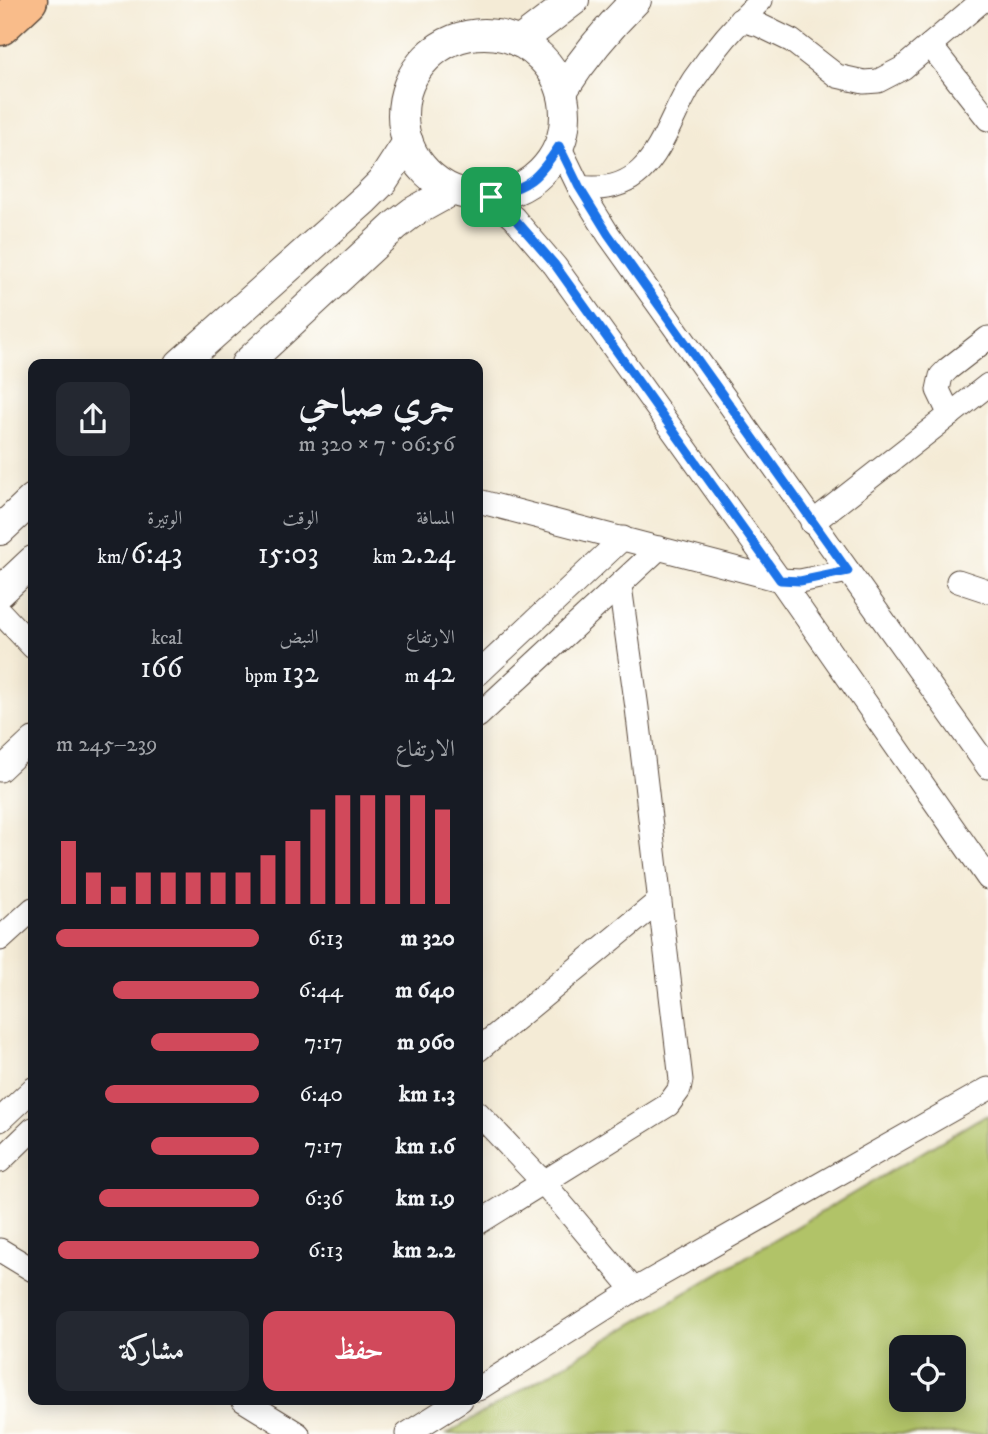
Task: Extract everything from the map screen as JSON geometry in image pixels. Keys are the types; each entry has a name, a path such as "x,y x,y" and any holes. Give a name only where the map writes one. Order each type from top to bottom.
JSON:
{"highway":[{"path":"0,26 29,0"}],"street":[{"path":"519,42 574,0"},
{"path":"562,91 582,60 636,0"},
{"path":"579,187 614,186 640,173 650,163 693,80 715,49 761,0"},
{"path":"740,20 777,32 806,51 827,70 850,81 878,81 891,76 983,0"},
{"path":"473,35 497,35 519,42 538,54 552,71 562,91 564,128 559,146 543,171 519,189 491,197 452,191 435,180 421,166 408,142 404,119 406,95 415,73 431,55 450,42 473,35"},
{"path":"930,45 988,119"},
{"path":"186,359 365,199 382,182 408,142"},
{"path":"559,146 579,187 608,234 988,767"},
{"path":"251,359 396,225 413,212 452,191"},
{"path":"491,197 514,218 555,265 988,878"},
{"path":"950,415 938,390 941,376 988,338"},
{"path":"812,523 988,385"},
{"path":"483,501 780,580 800,581 848,571"},
{"path":"0,530 28,504"},
{"path":"483,669 624,538"},
{"path":"483,711 659,548"},
{"path":"0,592 28,566"},
{"path":"958,581 988,591"},
{"path":"483,1220 668,1105 679,1090 681,1069 620,586"},
{"path":"0,612 28,642"},
{"path":"0,770 28,744"},
{"path":"483,1046 659,901"},
{"path":"0,939 28,914"},
{"path":"483,1386 634,1290 988,1089"},
{"path":"0,1120 28,1094"},
{"path":"483,1118 543,1182 634,1290"},
{"path":"0,1161 22,1138"},
{"path":"0,1250 28,1267"},
{"path":"251,1405 298,1434"},
{"path":"407,1434 453,1405"}],"green space":[{"path":"988,1115 988,1434 447,1434 977,1120"}],"route":[{"path":"559,146 579,187 608,234 848,571 800,581 780,580 555,265 514,218 491,197 519,189 543,171 559,146"}]}
